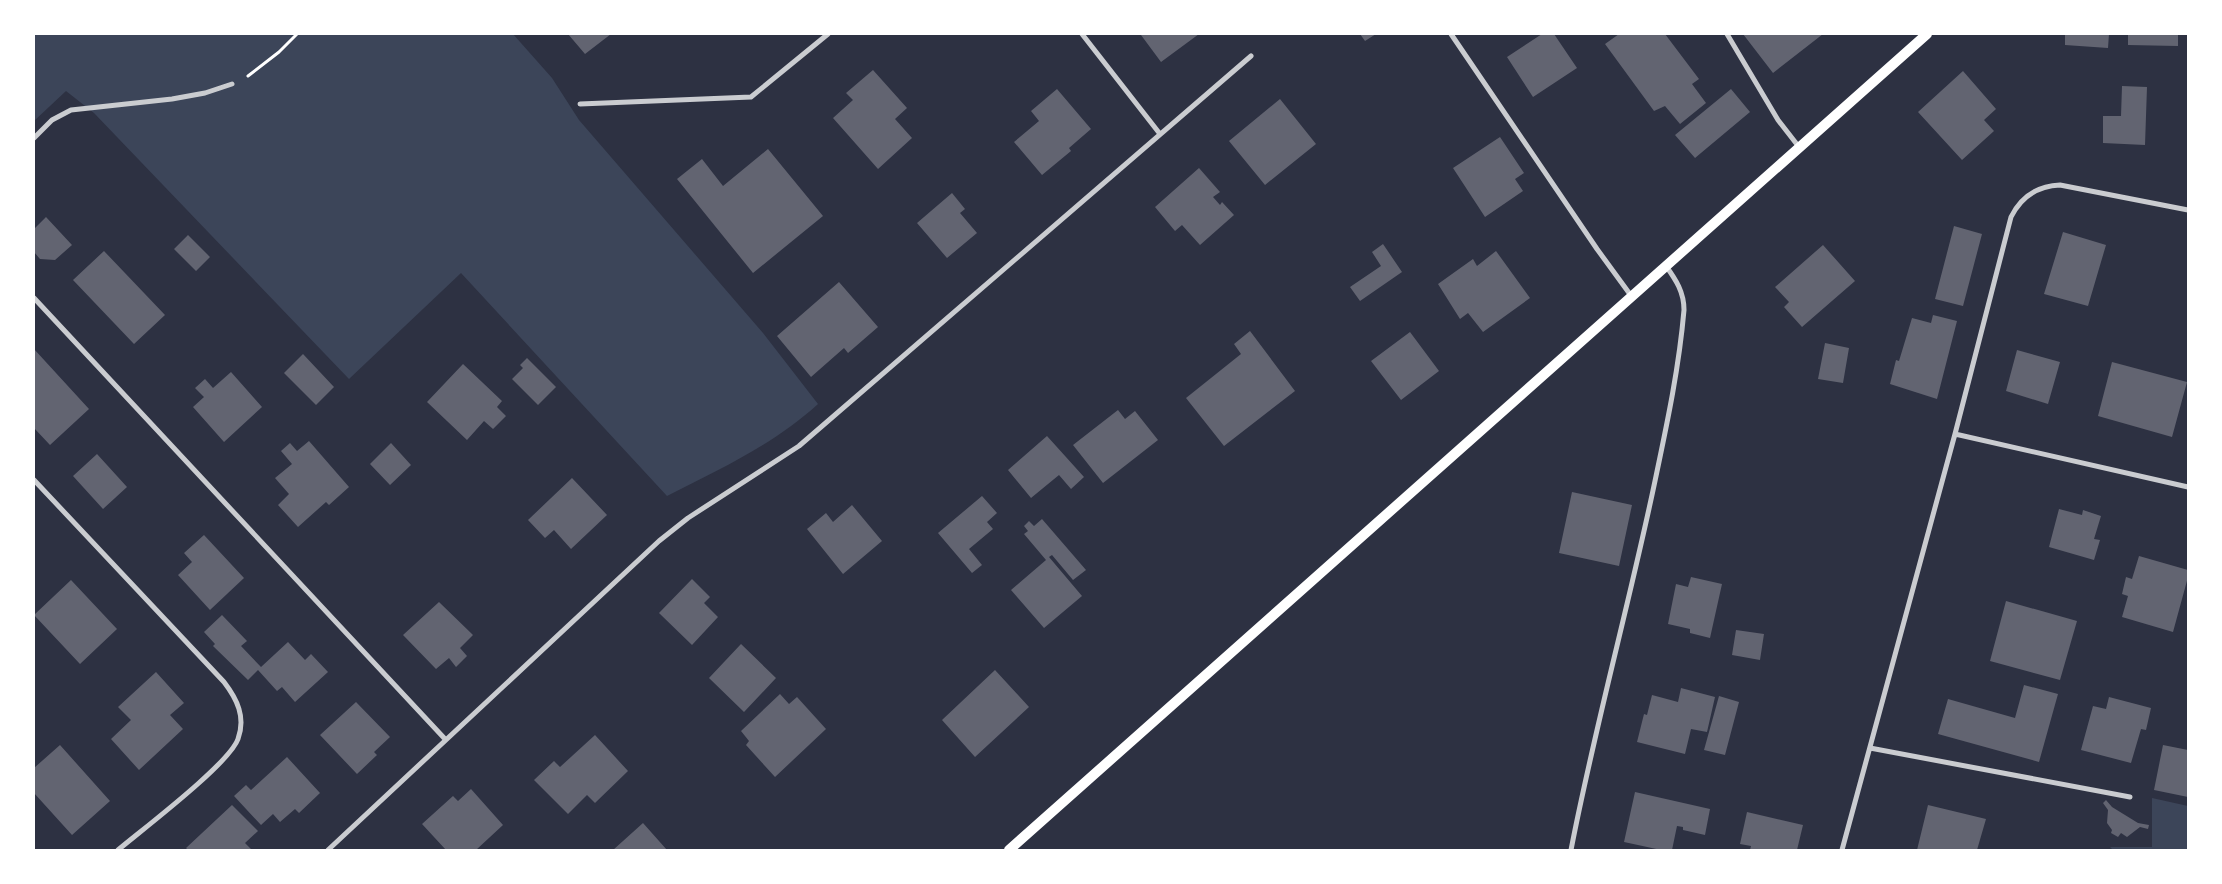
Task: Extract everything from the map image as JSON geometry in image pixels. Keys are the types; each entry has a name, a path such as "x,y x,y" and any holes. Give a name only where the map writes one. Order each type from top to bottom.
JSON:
{"main road":[{"path":"1010,850 1927,34"}],"street":[{"path":"580,104 751,98 828,34"},
{"path":"1082,34 1160,134"},
{"path":"1451,34 1597,250 1632,297"},
{"path":"1727,34 1778,120 1799,147"},
{"path":"328,850 659,541 688,518 799,446 1251,56"},
{"path":"34,138 52,120 71,110 172,99 205,93 232,84"},
{"path":"1842,850 2012,217 2022,200 2038,189 2060,185 2188,210"},
{"path":"1571,850 1588,765 1635,577 1677,375 1684,305 1679,287 1666,266"},
{"path":"34,298 445,740"},
{"path":"1955,434 2188,487"},
{"path":"34,480 224,682 233,694 239,708 241,730 238,741 230,752 211,771 118,850"},
{"path":"1870,748 2130,797"}],"path":[{"path":"232,84 257,70 297,34"}],"shaded area":[{"path":"34,34 513,34 552,78 579,120 763,333 818,404 783,432 746,455 667,496 461,273 349,379 94,113 66,91 34,121"},
{"path":"2152,798 2188,806 2188,850 2113,850 2110,847 2152,847"}],"building":[{"path":"568,34 611,34 585,54"},
{"path":"1199,34 1161,62 1141,35"},
{"path":"1360,34 1376,34 1365,41"},
{"path":"1542,34 1554,34 1577,68 1533,97 1507,57"},
{"path":"1619,34 1665,34 1699,79 1692,84 1706,103 1680,124 1665,106 1654,111 1605,44"},
{"path":"1743,34 1823,34 1773,73"},
{"path":"2065,34 2109,34 2108,48 2065,45"},
{"path":"2128,34 2178,34 2178,46 2128,45"},
{"path":"873,70 907,108 895,119 912,138 878,169 833,118 853,100 846,93"},
{"path":"1963,71 1996,109 1984,120 1994,131 1962,160 1918,112"},
{"path":"2122,86 2147,87 2145,145 2103,143 2103,116 2121,116"},
{"path":"1057,89 1091,129 1069,148 1071,151 1042,175 1014,142 1039,121 1031,111"},
{"path":"1731,89 1750,112 1695,158 1675,135"},
{"path":"1280,99 1316,144 1265,185 1229,141"},
{"path":"1500,137 1524,173 1515,179 1523,191 1485,217 1453,168"},
{"path":"768,149 823,216 753,273 677,179 702,159 723,186"},
{"path":"1199,168 1220,192 1213,197 1220,205 1222,202 1234,215 1200,245 1182,225 1175,231 1155,207"},
{"path":"952,193 965,209 960,213 977,233 947,258 917,223"},
{"path":"46,217 72,245 55,260 40,259 34,252 34,229"},
{"path":"1954,226 1982,234 1963,306 1935,299"},
{"path":"2063,232 2106,245 2088,306 2044,294"},
{"path":"188,235 210,257 196,271 174,249"},
{"path":"1383,244 1402,272 1360,301 1350,287 1381,266 1372,252"},
{"path":"1823,245 1855,281 1802,327 1784,307 1789,302 1775,287"},
{"path":"104,251 165,315 134,344 73,280"},
{"path":"1496,251 1530,298 1483,332 1468,313 1460,319 1438,284 1473,259 1477,266"},
{"path":"839,282 878,327 848,353 844,348 811,377 777,336"},
{"path":"1933,315 1957,321 1937,399 1890,384 1896,360 1899,361 1912,318 1931,323"},
{"path":"1250,331 1295,391 1224,446 1186,398 1241,354 1234,344"},
{"path":"1410,332 1439,371 1401,400 1371,361"},
{"path":"1825,343 1849,348 1843,383 1818,379"},
{"path":"34,349 89,409 50,445 34,428"},
{"path":"2017,350 2060,362 2048,404 2006,391"},
{"path":"303,354 334,387 316,405 284,373"},
{"path":"527,358 556,387 538,405 512,379 523,368 520,365"},
{"path":"2112,362 2187,382 2172,437 2098,416"},
{"path":"463,364 502,401 497,407 506,416 493,429 484,421 467,440 427,402"},
{"path":"231,372 262,407 224,442 193,407 204,397 195,388 205,379 213,388"},
{"path":"1118,410 1125,419 1135,411 1158,440 1103,483 1073,445"},
{"path":"1047,436 1084,477 1071,489 1059,475 1031,498 1008,470"},
{"path":"309,441 349,487 329,505 326,502 298,527 278,505 289,494 275,478 292,464 281,451 290,443 297,451"},
{"path":"391,443 411,465 390,485 370,464"},
{"path":"97,454 127,487 103,509 73,476"},
{"path":"572,478 607,515 571,549 554,530 545,538 528,520"},
{"path":"1572,492 1632,505 1619,566 1559,553"},
{"path":"982,496 997,513 987,522 993,529 969,549 982,565 972,573 938,533"},
{"path":"852,505 882,541 843,574 807,529 826,513 833,522"},
{"path":"2059,509 2082,515 2083,510 2101,516 2094,539 2100,540 2094,560 2049,547"},
{"path":"1042,519 1086,570 1073,580 1052,555 1049,557 1082,596 1044,628 1011,590 1046,560 1024,534 1028,531 1024,526 1029,521 1034,526"},
{"path":"204,535 244,578 210,610 178,575 192,562 184,553"},
{"path":"2139,556 2188,570 2188,577 2173,632 2122,617 2128,596 2122,594 2126,577 2132,579"},
{"path":"1691,577 1722,584 1710,638 1690,633 1690,629 1668,624 1676,584 1688,587"},
{"path":"692,579 710,597 704,603 718,617 692,645 659,613"},
{"path":"71,580 117,629 80,664 34,615"},
{"path":"2006,601 2077,621 2060,680 1990,661"},
{"path":"439,602 473,635 460,648 467,656 456,667 449,658 436,669 403,635"},
{"path":"222,615 247,641 241,646 261,667 288,642 305,660 311,654 328,672 295,702 282,687 277,691 258,670 248,680 213,646 215,644 204,632"},
{"path":"1736,630 1764,634 1760,660 1732,655"},
{"path":"741,644 776,678 744,712 709,678"},
{"path":"995,670 1029,707 975,757 942,720"},
{"path":"156,672 184,703 170,715 183,729 139,770 111,739 131,720 118,707"},
{"path":"2024,685 2058,694 2039,762 1938,734 1948,699 2015,718"},
{"path":"1681,688 1715,697 1707,732 1691,729 1685,754 1637,742 1644,714 1647,715 1652,695 1678,702"},
{"path":"780,694 789,704 797,697 826,729 775,777 746,745 749,741 741,731"},
{"path":"1719,696 1739,702 1725,755 1704,750"},
{"path":"2109,697 2151,708 2146,730 2141,729 2131,763 2081,750 2093,706 2106,709"},
{"path":"356,702 390,737 374,752 377,755 357,774 320,735"},
{"path":"595,735 628,771 595,803 587,795 568,814 534,780 554,761 560,767"},
{"path":"60,745 110,801 72,835 34,793 34,768"},
{"path":"2163,745 2188,750 2188,797 2154,790"},
{"path":"287,757 320,793 299,813 295,809 280,822 273,814 261,825 234,796 246,785 251,790"},
{"path":"471,789 503,825 476,850 446,850 422,824 453,796 458,801"},
{"path":"1635,792 1710,809 1705,835 1683,830 1683,827 1677,826 1672,850 1661,850 1624,842"},
{"path":"2106,800 2112,807 2138,823 2149,825 2148,829 2140,827 2127,837 2121,833 2118,837 2111,833 2112,830 2107,823 2108,810 2103,803"},
{"path":"232,805 258,831 245,843 252,850 188,850 186,848"},
{"path":"1928,805 1986,819 1977,850 1917,850"},
{"path":"1747,812 1803,825 1797,850 1750,850 1751,846 1740,844"},
{"path":"643,823 667,850 613,850"}]}
